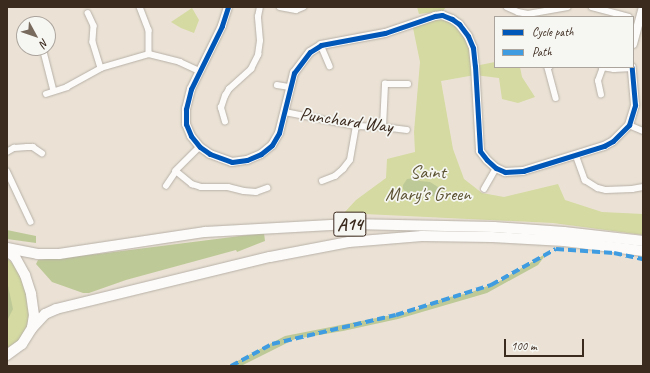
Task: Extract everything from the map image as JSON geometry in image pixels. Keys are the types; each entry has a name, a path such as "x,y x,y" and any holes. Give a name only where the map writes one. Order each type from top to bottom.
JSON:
{"highway":[{"name":"A14","path":"7,248 37,254 59,254 205,232 349,224 501,227 564,232 643,241"},
{"name":"A14","path":"32,328 45,314 56,309 227,266 349,242 422,236 492,236 564,241 643,251"},
{"path":"7,251 21,266 28,284 34,315 32,328 22,344 7,355"}],"street":[{"path":"140,7 149,30 149,54"},
{"path":"228,7 222,26 198,71 191,89 186,110 186,124 191,136 200,147 210,154 232,162 262,154 272,145 279,133 294,73 302,60 321,45 385,33 435,16 442,15 452,19 464,29 473,48 480,151 496,168 505,172 523,171 576,155 609,144 622,134 629,125 635,105 632,68 614,70 606,68"},
{"path":"225,122 221,108 225,96 229,89 251,69 258,55 260,41 258,17 260,7"},
{"path":"280,7 296,10 303,7"},
{"path":"507,7 528,15 567,7"},
{"path":"592,7 615,10 627,16"},
{"path":"634,36 636,19 643,7"},
{"path":"88,13 94,26 93,42 101,68"},
{"path":"321,45 330,66"},
{"path":"46,94 67,87 101,68 149,54 180,62 198,71"},
{"path":"45,56 54,91"},
{"path":"548,68 556,98"},
{"path":"601,95 598,81 602,68"},
{"path":"383,127 385,84 408,84"},
{"path":"277,85 290,87"},
{"name":"Punchard Way","path":"285,112 356,126 407,130"},
{"path":"629,125 643,131"},
{"path":"322,182 343,169 350,160 356,126"},
{"path":"7,152 14,148 33,147 42,153"},
{"path":"166,186 176,171 200,147"},
{"path":"576,155 585,180 598,188 632,190 643,187"},
{"path":"484,189 496,168"},
{"path":"7,171 31,222"},
{"path":"176,171 192,184 202,187 228,187 256,192 267,188"}],"green space":[{"path":"417,7 446,7 443,11 419,14"},
{"path":"192,8 199,20 194,33 171,22"},
{"name":"Saint Mary's Green","path":"442,15 464,29 475,66 494,62 494,68 520,68 522,77 535,97 518,103 502,99 499,78 475,75 441,81 453,149 464,179 482,193 504,197 558,184 565,200 602,212 643,214 643,235 553,223 344,213 356,200 386,178 387,159 415,152 414,132 420,62 412,23"},
{"path":"416,178 420,181 430,182 438,187 444,193 444,198 438,200 429,193 421,191 407,193 403,189 403,185 407,179"},
{"path":"7,230 36,236 36,243 7,239"},
{"path":"264,233 265,241 237,252 236,250 126,280 89,293 83,293 52,282 36,264 38,260"},
{"path":"547,253 538,265 487,293 398,319 343,331 295,339 241,366 228,366 285,336 412,311 445,298 469,293 498,282"},
{"path":"7,258 15,266 23,281 30,311 27,328 22,338 7,350"},
{"path":"7,281 13,309 7,321"}],"marked path":[{"path":"231,366 272,344 396,315 491,285 556,249 614,253 643,259"}],"cycle path":[{"path":"228,7 222,26 191,89 186,109 186,124 191,136 200,147 210,154 232,162 247,160 261,154 272,145 279,133 294,73 310,52 321,45 385,33 435,16 442,15 452,19 459,24 468,36 473,48 475,66 480,151 496,168 505,172 523,171 604,146 613,141 629,125 635,105 632,68"}]}
